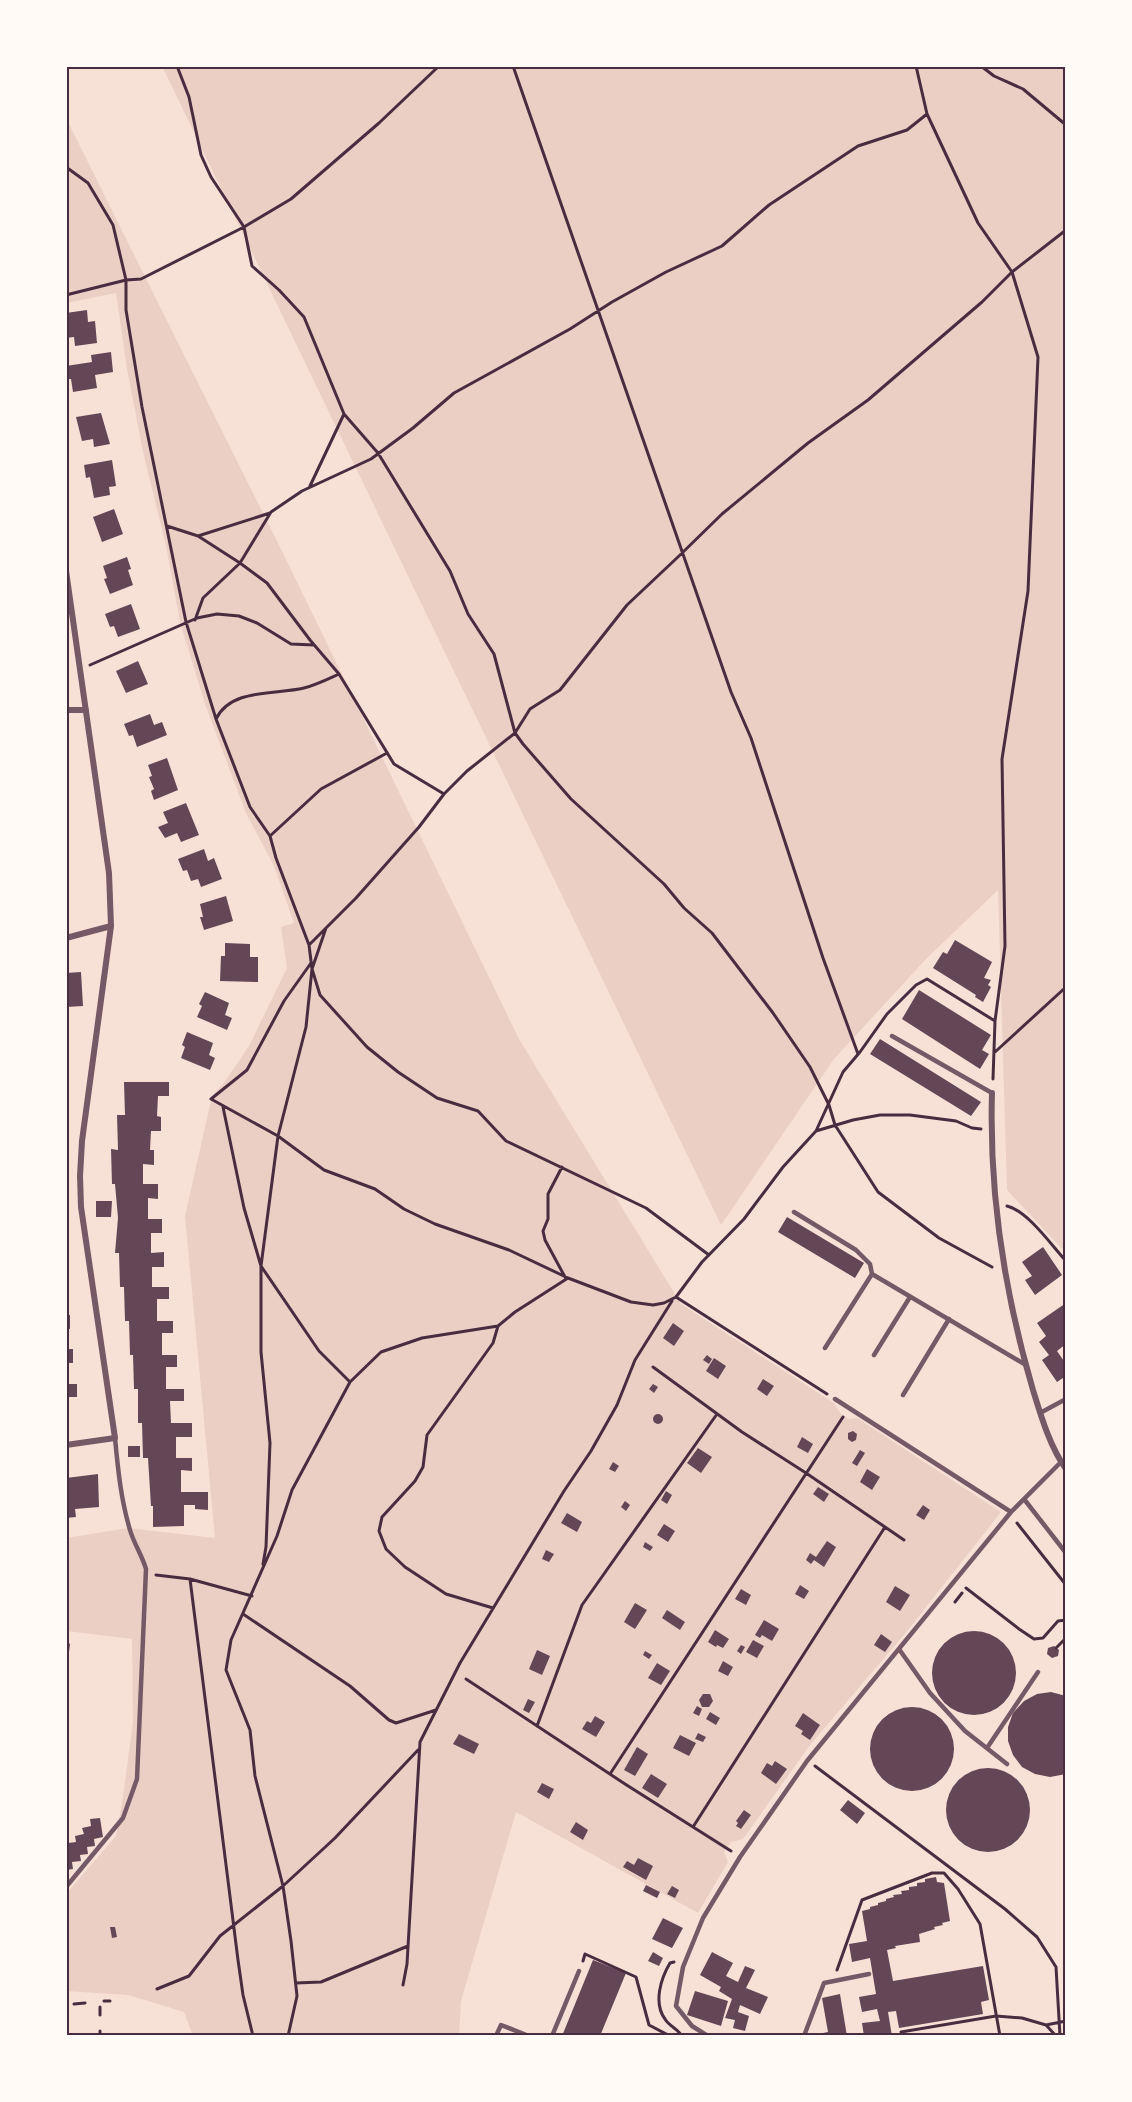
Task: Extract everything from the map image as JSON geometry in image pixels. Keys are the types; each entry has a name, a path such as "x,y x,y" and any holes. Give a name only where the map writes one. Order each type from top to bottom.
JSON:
{"street":[{"path":"66,571 109,873 111,926 82,1141 80,1176 81,1207 115,1438 66,1445"},
{"path":"66,710 87,710"},
{"path":"66,938 111,926"},
{"path":"992,1093 991,1131 997,1204 1010,1298 1040,1413 1066,1470"}],"lane":[{"path":"892,1036 992,1093"},
{"path":"794,1212 856,1250 870,1264 872,1274 825,1348"},
{"path":"872,1274 1026,1365"},
{"path":"874,1355 910,1297"},
{"path":"903,1395 949,1319"},
{"path":"836,1399 1011,1512"},
{"path":"1040,1413 1066,1399"},
{"path":"66,1887 123,1818 137,1779 146,1574 143,1559 131,1534 122,1503 115,1438"},
{"path":"708,2036 692,2026 675,2006 683,1967 696,1934 703,1918 740,1857 807,1761 1011,1512 1061,1462"},
{"path":"1024,1499 1066,1553"},
{"path":"899,1649 930,1693 965,1731 1007,1764"},
{"path":"987,1748 1038,1672"},
{"path":"552,2036 579,1971"},
{"path":"804,2036 824,1983 869,1974"},
{"path":"496,2036 501,2025 530,2036"}],"path":[{"path":"177,66 189,97 201,156 211,177 244,227 252,266 304,317 344,414 378,453 450,571 468,614 494,654 515,733 571,799 664,884 684,908 712,933 773,1013 810,1067 829,1105 835,1125 878,1192 939,1238 1006,1275"},
{"path":"66,296 126,280 141,279 244,227 291,199 379,123 439,66"},
{"path":"513,66 682,554 731,692 751,738 823,958 858,1054"},
{"path":"916,66 927,114 978,223 1012,272 1038,357 1028,591 1002,759 1005,946 995,1022 992,1093"},
{"path":"981,66 994,76 1023,89 1066,125"},
{"path":"198,536 271,512 309,487 371,459 413,428 454,393 570,329 666,272 722,246 769,205 858,146 907,130 927,114"},
{"path":"66,167 88,183 113,225 126,280 126,310 142,407 186,624 216,719 250,807 270,836 309,945 312,969 320,994 368,1047 398,1072 437,1098 478,1111 506,1141 646,1208 709,1255"},
{"path":"309,945 356,898 419,827 444,794 468,771 515,733 530,709 560,690 627,605 722,514 808,443 868,400 982,302 1012,272 1066,230"},
{"path":"309,487 344,414"},
{"path":"195,620 203,598 240,563 271,512"},
{"path":"167,526 198,536 267,583 339,674 394,764 444,794"},
{"path":"81,670 195,620 217,614 239,616 257,623 291,644 314,645"},
{"path":"216,719 224,705 243,696 308,687 339,674"},
{"path":"270,836 321,789 387,753"},
{"path":"261,1573 266,1547 270,1443 261,1352 261,1266 278,1136 306,1027 312,969 327,927"},
{"path":"311,963 284,1001 247,1070 211,1099 278,1136 324,1170 375,1189 404,1209 435,1224 509,1250 567,1278 632,1302 653,1305 674,1298"},
{"path":"403,1985 407,1964 420,1742 460,1663 617,1405 635,1360 681,1288 744,1219 783,1167 816,1131 843,1072 887,1014 916,985 927,980 995,1022"},
{"path":"995,1052 1066,987"},
{"path":"223,1107 244,1208 261,1266 319,1351 350,1382"},
{"path":"816,1131 880,1115 910,1115 956,1121 972,1128 991,1131"},
{"path":"562,1167 548,1194 548,1219 543,1231 545,1240 567,1278"},
{"path":"997,1204 1014,1208 1033,1224 1066,1261"},
{"path":"288,2036 297,1996 283,1886 255,1776 250,1730 226,1670 231,1640 252,1596 292,1490 350,1382 381,1352 422,1338 498,1326 567,1278"},
{"path":"674,1298 836,1399"},
{"path":"493,1608 446,1594 405,1567 386,1549 378,1531 381,1517 415,1481 423,1467 427,1435 493,1343 498,1326"},
{"path":"653,1367 742,1432 904,1540"},
{"path":"610,1774 849,1408"},
{"path":"537,1726 582,1605 717,1414"},
{"path":"1017,1522 1066,1585"},
{"path":"693,1827 885,1527"},
{"path":"146,1574 189,1579 252,1596"},
{"path":"189,1579 243,1995 253,2036"},
{"path":"955,1602 966,1588 1034,1639 1043,1638 1058,1621 1066,1620"},
{"path":"243,1614 350,1686 389,1720 396,1723 436,1710"},
{"path":"1056,1648 1066,1638"},
{"path":"466,1679 740,1857"},
{"path":"157,1989 189,1976 219,1936 283,1886 335,1838 419,1749"},
{"path":"807,1761 1005,1909 1037,1937 1056,1967 1061,2022 1058,2036"},
{"path":"833,1981 862,1900 932,1874 944,1873 958,1888 980,1924 1000,2036"},
{"path":"296,1983 321,1982 408,1946"},
{"path":"579,1971 585,1954 636,1977 649,2025 669,2036"},
{"path":"104,2001 110,2001"},
{"path":"74,2004 85,2003"},
{"path":"100,2007 100,2015"},
{"path":"902,2032 996,2016 1022,2018 1046,2025 1058,2036"},
{"path":"1046,2025 1066,2021"},
{"path":"100,2031 100,2036"}],"shaded area":[{"path":"162,66 1066,66 1066,1253 1007,1190 998,890 926,959 834,1059 721,1225"},
{"path":"66,118 281,549 519,1039 681,1304 834,1403 840,1413 849,1419 857,1418 1001,1512 908,1630 810,1745 743,1839 731,1842 724,1852 728,1862 698,1913 516,1812 461,2001 459,2036 193,2036 184,2012 128,1995 66,1991 66,1894 116,1836 133,1722 132,1639 66,1631 66,1538 128,1528 215,1538 185,1216 212,1096 249,1046 287,968 281,927 294,923 274,866 246,813 205,704 180,622 166,546 143,452 127,369 116,293 66,303"}],"building":[{"path":"87,310 88,322 95,321 97,343 75,346 74,337 66,338 66,313"},
{"path":"111,352 113,372 95,375 97,388 73,392 71,379 67,379 66,366 92,362 91,355"},
{"path":"101,413 110,444 94,447 93,439 82,441 76,417"},
{"path":"112,460 116,486 109,487 110,495 94,498 90,477 86,478 84,465"},
{"path":"114,509 123,534 102,542 93,517"},
{"path":"127,557 133,585 110,594 104,579 107,578 103,566"},
{"path":"131,604 140,629 118,637 114,626 110,627 105,614"},
{"path":"138,661 148,684 126,693 116,671"},
{"path":"150,714 154,725 162,722 167,735 137,747 133,735 129,736 124,724"},
{"path":"167,758 178,790 154,800 151,791 154,789 149,777 152,776 148,765"},
{"path":"186,803 199,835 181,842 177,833 165,838 158,827 168,823 163,812"},
{"path":"204,849 208,861 214,858 222,879 201,887 198,879 191,881 187,870 183,871 178,859"},
{"path":"226,896 233,921 204,930 200,917 203,917 200,904"},
{"path":"955,940 992,962 984,978 991,980 988,985 991,987 983,1002 975,997 976,995 933,968 943,952 947,954"},
{"path":"225,943 250,944 250,957 258,957 258,982 220,981 221,956 225,956"},
{"path":"81,972 83,1006 66,1007 66,973"},
{"path":"919,990 991,1035 982,1050 989,1054 980,1069 902,1019"},
{"path":"205,992 229,1003 225,1015 232,1018 227,1030 197,1017 202,1006 199,1004"},
{"path":"187,1032 213,1043 209,1055 215,1058 210,1070 181,1058 185,1047 182,1045"},
{"path":"880,1039 981,1102 971,1116 870,1054"},
{"path":"124,1082 169,1082 169,1096 158,1096 157,1116 161,1117 161,1131 151,1131 150,1150 154,1150 154,1165 143,1164 143,1184 158,1184 158,1199 148,1198 148,1219 162,1219 162,1233 151,1233 151,1253 164,1252 164,1267 152,1267 152,1287 169,1287 169,1299 157,1299 157,1321 173,1321 173,1333 162,1333 162,1355 177,1355 177,1367 166,1367 166,1389 184,1389 184,1401 170,1401 171,1423 192,1423 192,1437 176,1437 176,1458 192,1458 192,1471 181,1470 181,1492 208,1492 208,1510 195,1509 195,1505 184,1505 184,1526 153,1527 148,1458 143,1458 142,1423 138,1423 138,1389 134,1389 129,1321 125,1321 124,1287 120,1287 119,1253 115,1253 118,1218 115,1184 112,1184 111,1149 118,1150 117,1115 125,1115"},
{"path":"96,1201 112,1201 111,1217 96,1217"},
{"path":"787,1217 864,1263 855,1278 778,1232"},
{"path":"1043,1247 1062,1275 1035,1295 1025,1280 1032,1276 1022,1262"},
{"path":"1066,1303 1066,1344 1057,1351 1066,1364 1066,1376 1057,1382 1042,1360 1049,1355 1039,1342 1046,1336 1037,1323"},
{"path":"66,1315 70,1315 70,1329 66,1329"},
{"path":"673,1323 684,1331 674,1346 663,1338"},
{"path":"66,1349 73,1349 73,1363 66,1363"},
{"path":"707,1355 712,1359 709,1364 703,1360"},
{"path":"714,1358 726,1366 718,1379 706,1371"},
{"path":"763,1379 774,1386 767,1396 757,1389"},
{"path":"66,1384 77,1384 77,1397 66,1397"},
{"path":"653,1384 658,1387 654,1393 649,1389"},
{"path":"658,1414 662,1415 662,1423 658,1424 654,1423 653,1419 654,1415"},
{"path":"853,1431 857,1434 856,1440 852,1442 848,1439 848,1433"},
{"path":"802,1437 813,1444 808,1453 797,1447"},
{"path":"128,1446 140,1446 140,1457 128,1457"},
{"path":"698,1448 712,1457 701,1473 687,1463"},
{"path":"860,1450 865,1453 857,1466 852,1463"},
{"path":"613,1462 619,1466 615,1472 609,1469"},
{"path":"867,1469 880,1477 872,1490 860,1482"},
{"path":"98,1474 99,1507 75,1509 76,1517 66,1518 66,1478"},
{"path":"818,1487 829,1494 824,1502 813,1494"},
{"path":"666,1491 672,1495 667,1504 661,1500"},
{"path":"625,1501 630,1505 626,1511 621,1507"},
{"path":"923,1505 930,1510 924,1520 916,1515"},
{"path":"567,1513 582,1522 577,1532 561,1523"},
{"path":"664,1524 675,1531 668,1542 657,1535"},
{"path":"827,1541 836,1547 824,1567 814,1560 811,1564 806,1560 810,1553 816,1557"},
{"path":"645,1542 653,1547 650,1551 643,1547"},
{"path":"546,1550 554,1554 549,1562 542,1559"},
{"path":"800,1585 809,1591 804,1599 795,1594"},
{"path":"895,1586 910,1595 900,1611 886,1602"},
{"path":"741,1589 751,1595 746,1605 735,1599"},
{"path":"635,1603 647,1610 635,1629 624,1622"},
{"path":"667,1610 685,1622 680,1630 662,1618"},
{"path":"764,1620 779,1629 772,1641 762,1635 760,1638 755,1635"},
{"path":"715,1630 729,1639 723,1648 708,1642"},
{"path":"974,1631 990,1634 1004,1643 1013,1657 1016,1673 1013,1689 1004,1703 990,1712 974,1715 958,1712 944,1703 935,1689 932,1673 935,1657 944,1643 958,1634"},
{"path":"881,1634 892,1642 885,1652 874,1645"},
{"path":"753,1640 764,1646 757,1658 746,1652"},
{"path":"66,1641 70,1644 66,1655"},
{"path":"741,1645 745,1647 741,1654 737,1651"},
{"path":"1054,1646 1059,1650 1058,1656 1052,1658 1047,1654 1048,1648"},
{"path":"537,1650 550,1656 542,1675 529,1669"},
{"path":"645,1651 652,1655 649,1659 643,1655"},
{"path":"723,1661 733,1667 728,1676 718,1671"},
{"path":"657,1663 670,1671 661,1685 648,1678"},
{"path":"1051,1692 1066,1696 1066,1774 1050,1777 1035,1774 1022,1767 1013,1755 1008,1741 1008,1727 1013,1713 1024,1701 1037,1694"},
{"path":"703,1694 710,1694 713,1701 709,1707 702,1707 699,1700"},
{"path":"528,1699 535,1702 529,1713 523,1710"},
{"path":"697,1706 702,1709 699,1716 693,1713"},
{"path":"912,1707 928,1710 942,1719 951,1733 954,1749 951,1765 942,1779 928,1788 912,1791 896,1788 882,1779 873,1765 870,1749 873,1733 882,1719 896,1710"},
{"path":"710,1712 720,1718 716,1725 706,1719"},
{"path":"803,1713 820,1725 810,1740 801,1734 803,1731 795,1726"},
{"path":"595,1716 605,1722 596,1737 582,1729 587,1721 591,1723"},
{"path":"698,1733 706,1737 703,1742 695,1739"},
{"path":"459,1734 479,1744 474,1754 453,1744"},
{"path":"680,1735 696,1743 689,1756 673,1748"},
{"path":"637,1747 648,1754 635,1776 624,1770"},
{"path":"775,1761 787,1769 776,1784 761,1773 767,1763 772,1766"},
{"path":"988,1768 1004,1771 1018,1780 1027,1794 1030,1810 1027,1826 1018,1840 1004,1849 988,1852 972,1849 958,1840 949,1826 946,1810 949,1794 958,1780 972,1771"},
{"path":"651,1774 667,1784 658,1798 642,1788"},
{"path":"542,1783 554,1789 549,1799 537,1792"},
{"path":"848,1800 865,1813 857,1824 840,1810"},
{"path":"744,1810 751,1815 741,1829 736,1826 738,1823 736,1821"},
{"path":"100,1818 103,1837 94,1839 95,1846 87,1847 88,1854 80,1855 81,1861 72,1862 73,1869 66,1870 68,1843 76,1842 75,1836 84,1834 82,1828 91,1826 90,1819"},
{"path":"576,1822 588,1830 583,1840 570,1832"},
{"path":"638,1858 653,1866 646,1880 623,1867 627,1861 634,1865"},
{"path":"936,1877 937,1882 944,1883 950,1921 919,1934 920,1942 895,1946 896,1948 887,1950 893,1981 983,1966 989,2000 981,2002 983,2014 899,2028 896,2011 888,2012 892,2036 864,2036 862,2023 880,2021 877,2009 862,2012 859,1997 876,1994 870,1958 852,1962 849,1944 867,1941 862,1911 894,1897 893,1895 902,1894 901,1891 917,1886 917,1883 925,1882 925,1879"},
{"path":"646,1885 660,1892 657,1898 643,1891"},
{"path":"672,1886 679,1890 675,1898 667,1894"},
{"path":"663,1918 683,1928 672,1948 652,1939"},
{"path":"110,1927 115,1927 117,1937 112,1938"},
{"path":"653,1952 663,1958 659,1966 648,1961"},
{"path":"712,1952 733,1963 726,1976 738,1982 745,1966 755,1970 746,1988 768,1997 760,2014 740,2005 738,2012 749,2016 745,2031 733,2028 735,2020 725,2018 732,1999 719,1991 721,1987 700,1975"},
{"path":"593,1960 626,1973 600,2036 562,2036"},
{"path":"695,1991 728,2001 721,2026 687,2015"},
{"path":"840,1994 847,2036 808,2036 828,2032 822,1998"}]}
